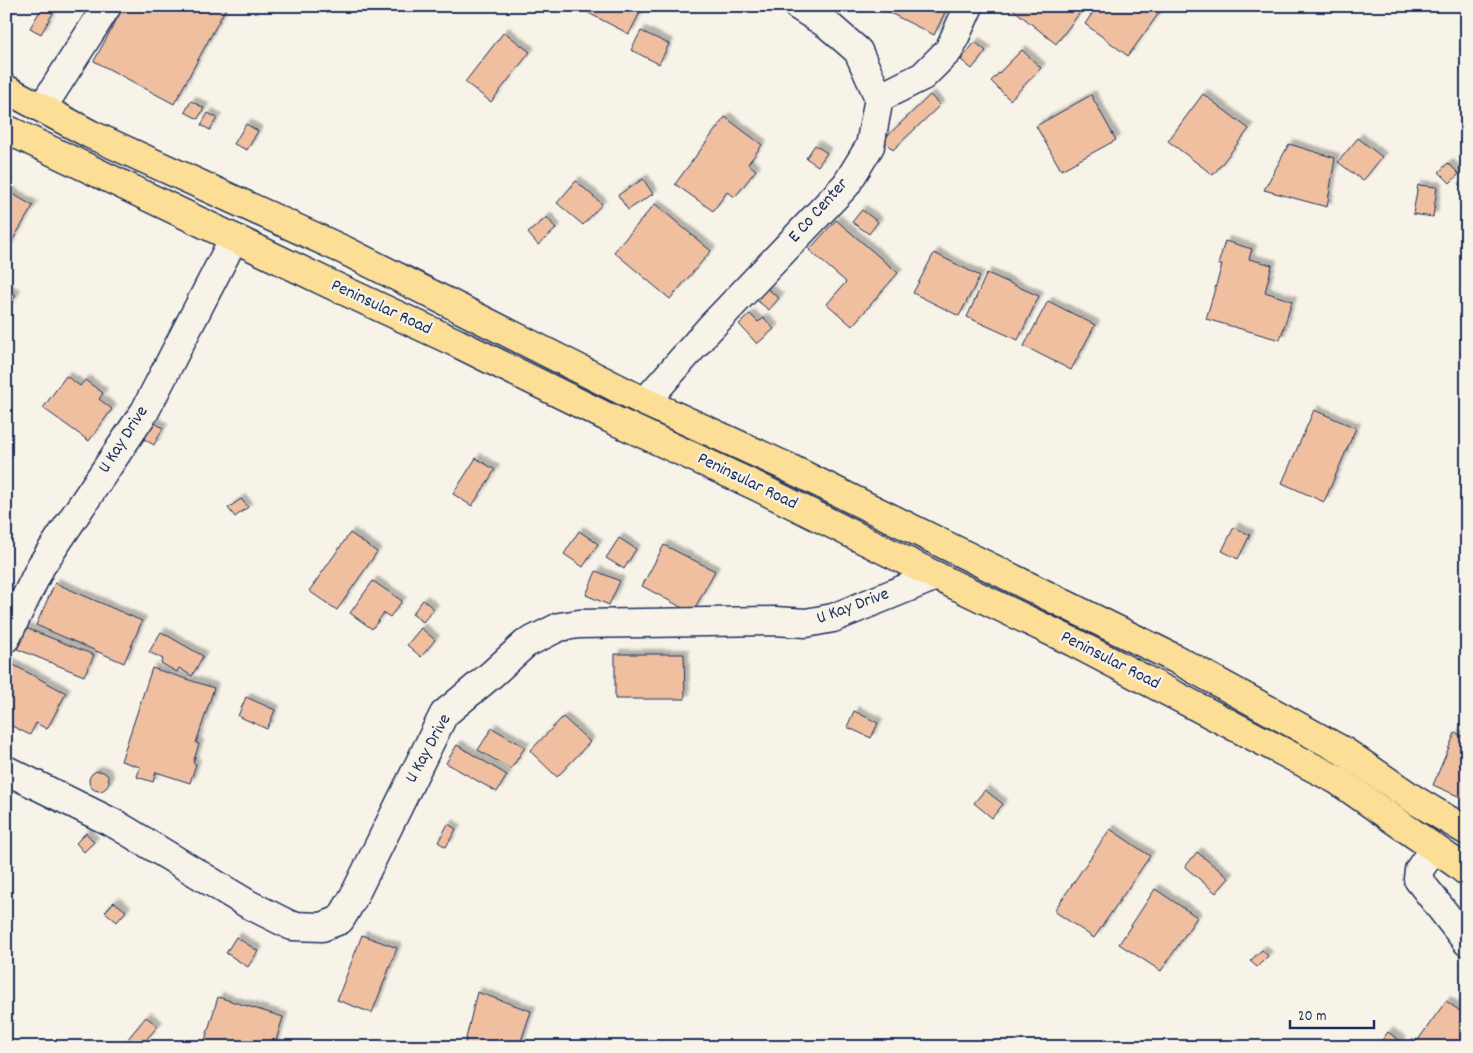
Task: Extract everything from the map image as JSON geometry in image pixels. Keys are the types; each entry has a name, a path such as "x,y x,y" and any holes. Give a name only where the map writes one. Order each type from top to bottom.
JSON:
{"main road":[{"name":"Peninsular Road","path":"6,89 90,134 346,252 645,402 783,465 1174,658 1345,752 1415,800 1467,831"},
{"name":"Peninsular Road","path":"6,129 756,486 1157,684 1337,780 1467,872"}],"street":[{"path":"42,108 107,6"},
{"path":"798,6 828,25 858,51 879,98 923,76 949,50 969,6"},
{"name":"E Co Center","path":"645,402 708,329 846,185 870,146 879,98"},
{"name":"U Kay Drive","path":"6,638 41,566 145,411 234,238"},
{"name":"U Kay Drive","path":"6,770 117,825 248,904 292,926 322,927 340,920 352,900 444,714 525,644 559,627 579,624 775,621 806,623 833,618 936,576"},
{"path":"1434,848 1418,870 1418,879 1467,942"}],"building":[{"path":"43,6 57,6 41,34 30,28"},
{"path":"124,6 227,6 174,104 94,61"},
{"path":"575,6 643,6 629,34"},
{"path":"876,6 948,6 934,35"},
{"path":"1009,6 1085,6 1056,44"},
{"path":"1097,6 1164,6 1128,56 1085,24"},
{"path":"641,31 669,44 659,64 631,50"},
{"path":"504,32 530,52 491,102 465,82"},
{"path":"975,42 986,51 972,69 961,60"},
{"path":"1022,50 1041,68 1010,100 991,81"},
{"path":"1203,94 1249,129 1213,175 1168,141"},
{"path":"930,95 940,105 893,150 883,140"},
{"path":"1091,95 1116,140 1061,170 1036,126"},
{"path":"191,101 204,108 198,119 185,112"},
{"path":"208,113 217,118 210,130 201,125"},
{"path":"725,117 762,145 748,164 756,170 735,197 727,192 713,211 675,184"},
{"path":"246,124 258,131 247,150 234,144"},
{"path":"1358,138 1382,157 1363,181 1338,162"},
{"path":"1289,144 1335,158 1327,207 1264,190"},
{"path":"815,145 827,153 818,166 806,158"},
{"path":"1448,163 1459,174 1450,183 1439,172"},
{"path":"643,179 653,194 628,210 618,195"},
{"path":"576,181 602,204 583,225 557,203"},
{"path":"1418,185 1437,187 1433,217 1413,214"},
{"path":"6,190 33,206 6,251"},
{"path":"655,204 711,251 670,299 614,252"},
{"path":"862,210 878,222 869,234 852,222"},
{"path":"547,217 556,229 538,245 528,233"},
{"path":"836,220 898,273 852,326 827,304 846,282 809,250"},
{"path":"1225,241 1252,249 1249,259 1272,265 1265,292 1292,301 1280,340 1206,319 1222,265 1218,265"},
{"path":"934,253 980,276 959,316 913,293"},
{"path":"987,273 1039,296 1018,340 967,317"},
{"path":"760,283 779,298 769,310 750,295"},
{"path":"6,289 16,295 6,311"},
{"path":"1048,301 1095,325 1071,370 1024,346"},
{"path":"750,314 758,322 764,318 774,329 757,344 739,324"},
{"path":"66,376 80,386 85,380 103,393 99,399 112,409 89,441 43,408"},
{"path":"1314,410 1356,428 1324,502 1282,483"},
{"path":"151,421 163,428 154,445 142,438"},
{"path":"476,458 495,470 472,506 453,494"},
{"path":"241,499 248,507 235,517 228,508"},
{"path":"1234,527 1250,535 1238,559 1222,551"},
{"path":"579,531 598,544 583,567 564,554"},
{"path":"350,533 377,552 337,610 309,591"},
{"path":"619,538 636,549 624,569 606,558"},
{"path":"664,545 715,571 692,613 642,586"},
{"path":"596,571 620,581 609,605 586,595"},
{"path":"373,581 402,601 390,617 384,613 372,629 350,613"},
{"path":"55,583 142,621 124,663 36,625"},
{"path":"423,600 434,609 423,622 412,614"},
{"path":"26,628 94,655 84,676 17,649"},
{"path":"421,628 435,640 421,657 407,645"},
{"path":"161,632 203,656 192,676 179,668 177,672 161,663 163,659 149,652"},
{"path":"615,654 684,654 685,699 615,699"},
{"path":"6,661 66,693 47,729 36,723 30,735 6,723"},
{"path":"152,668 214,688 196,743 199,744 193,763 196,764 190,783 156,772 153,782 137,777 140,767 121,761"},
{"path":"246,697 275,710 267,729 238,716"},
{"path":"854,711 878,723 871,738 847,727"},
{"path":"563,717 590,742 557,777 530,751"},
{"path":"492,728 525,747 511,769 478,750"},
{"path":"1455,733 1467,738 1467,800 1433,785"},
{"path":"457,745 507,775 497,792 446,763"},
{"path":"99,771 106,774 109,781 106,788 99,791 92,788 89,781 92,774"},
{"path":"985,790 1003,804 992,818 974,803"},
{"path":"448,824 456,829 446,847 438,842"},
{"path":"1110,829 1150,856 1094,938 1054,911"},
{"path":"86,833 94,842 84,852 76,843"},
{"path":"1197,852 1229,878 1216,893 1185,867"},
{"path":"1155,889 1197,917 1161,971 1119,944"},
{"path":"114,902 126,911 117,922 105,912"},
{"path":"362,935 397,948 372,1013 337,1000"},
{"path":"236,937 258,951 248,967 226,953"},
{"path":"1262,950 1268,956 1257,967 1250,961"},
{"path":"477,992 531,1011 519,1047 464,1047"},
{"path":"218,997 283,1017 274,1047 203,1047"},
{"path":"1446,1001 1467,1016 1467,1047 1413,1047"},
{"path":"146,1017 158,1026 140,1047 135,1047 127,1040"},
{"path":"1388,1032 1402,1042 1398,1047 1377,1047"}]}
